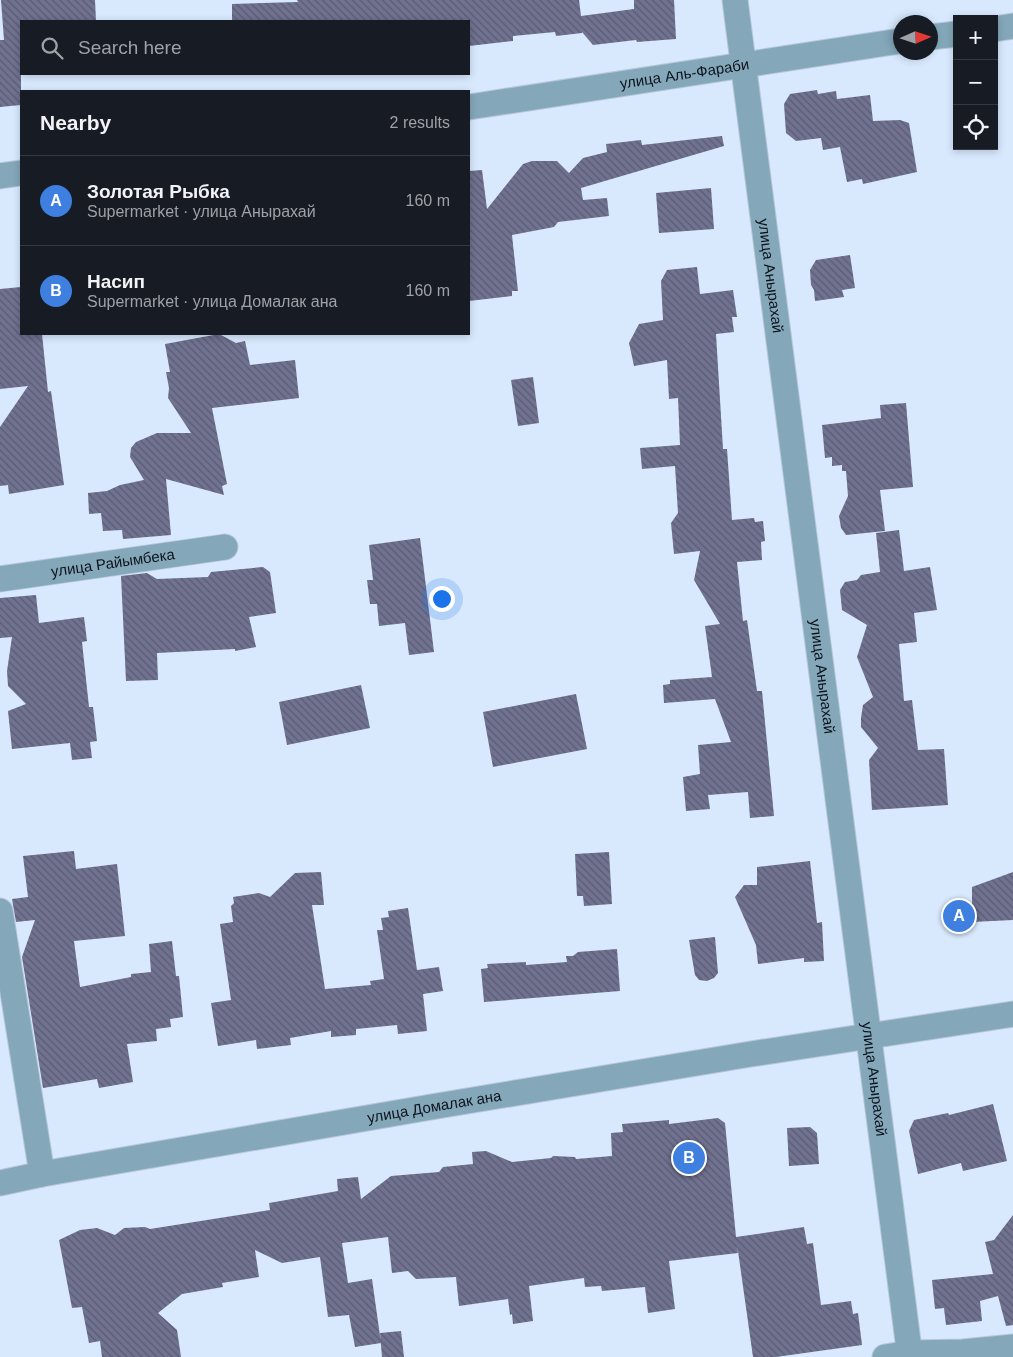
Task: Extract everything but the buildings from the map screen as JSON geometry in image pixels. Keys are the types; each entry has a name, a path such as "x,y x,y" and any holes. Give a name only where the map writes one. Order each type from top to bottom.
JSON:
{"street":[{"name":"улица Анырахай","path":"735,0 910,1355"},
{"path":"998,28 1013,26"},
{"path":"938,36 953,34"},
{"name":"улица Аль-Фараби","path":"470,107 893,42"},
{"path":"0,176 20,173"},
{"name":"улица Райымбека","path":"0,579 225,547"},
{"path":"0,911 42,1174"},
{"name":"улица Домалак ана","path":"0,1183 42,1174 437,1106 1013,1014"},
{"path":"886,1357 1013,1347"}],"place":[{"name":"Золотая Рыбка","path":"959,916"},
{"name":"Насип","path":"689,1158"}]}
